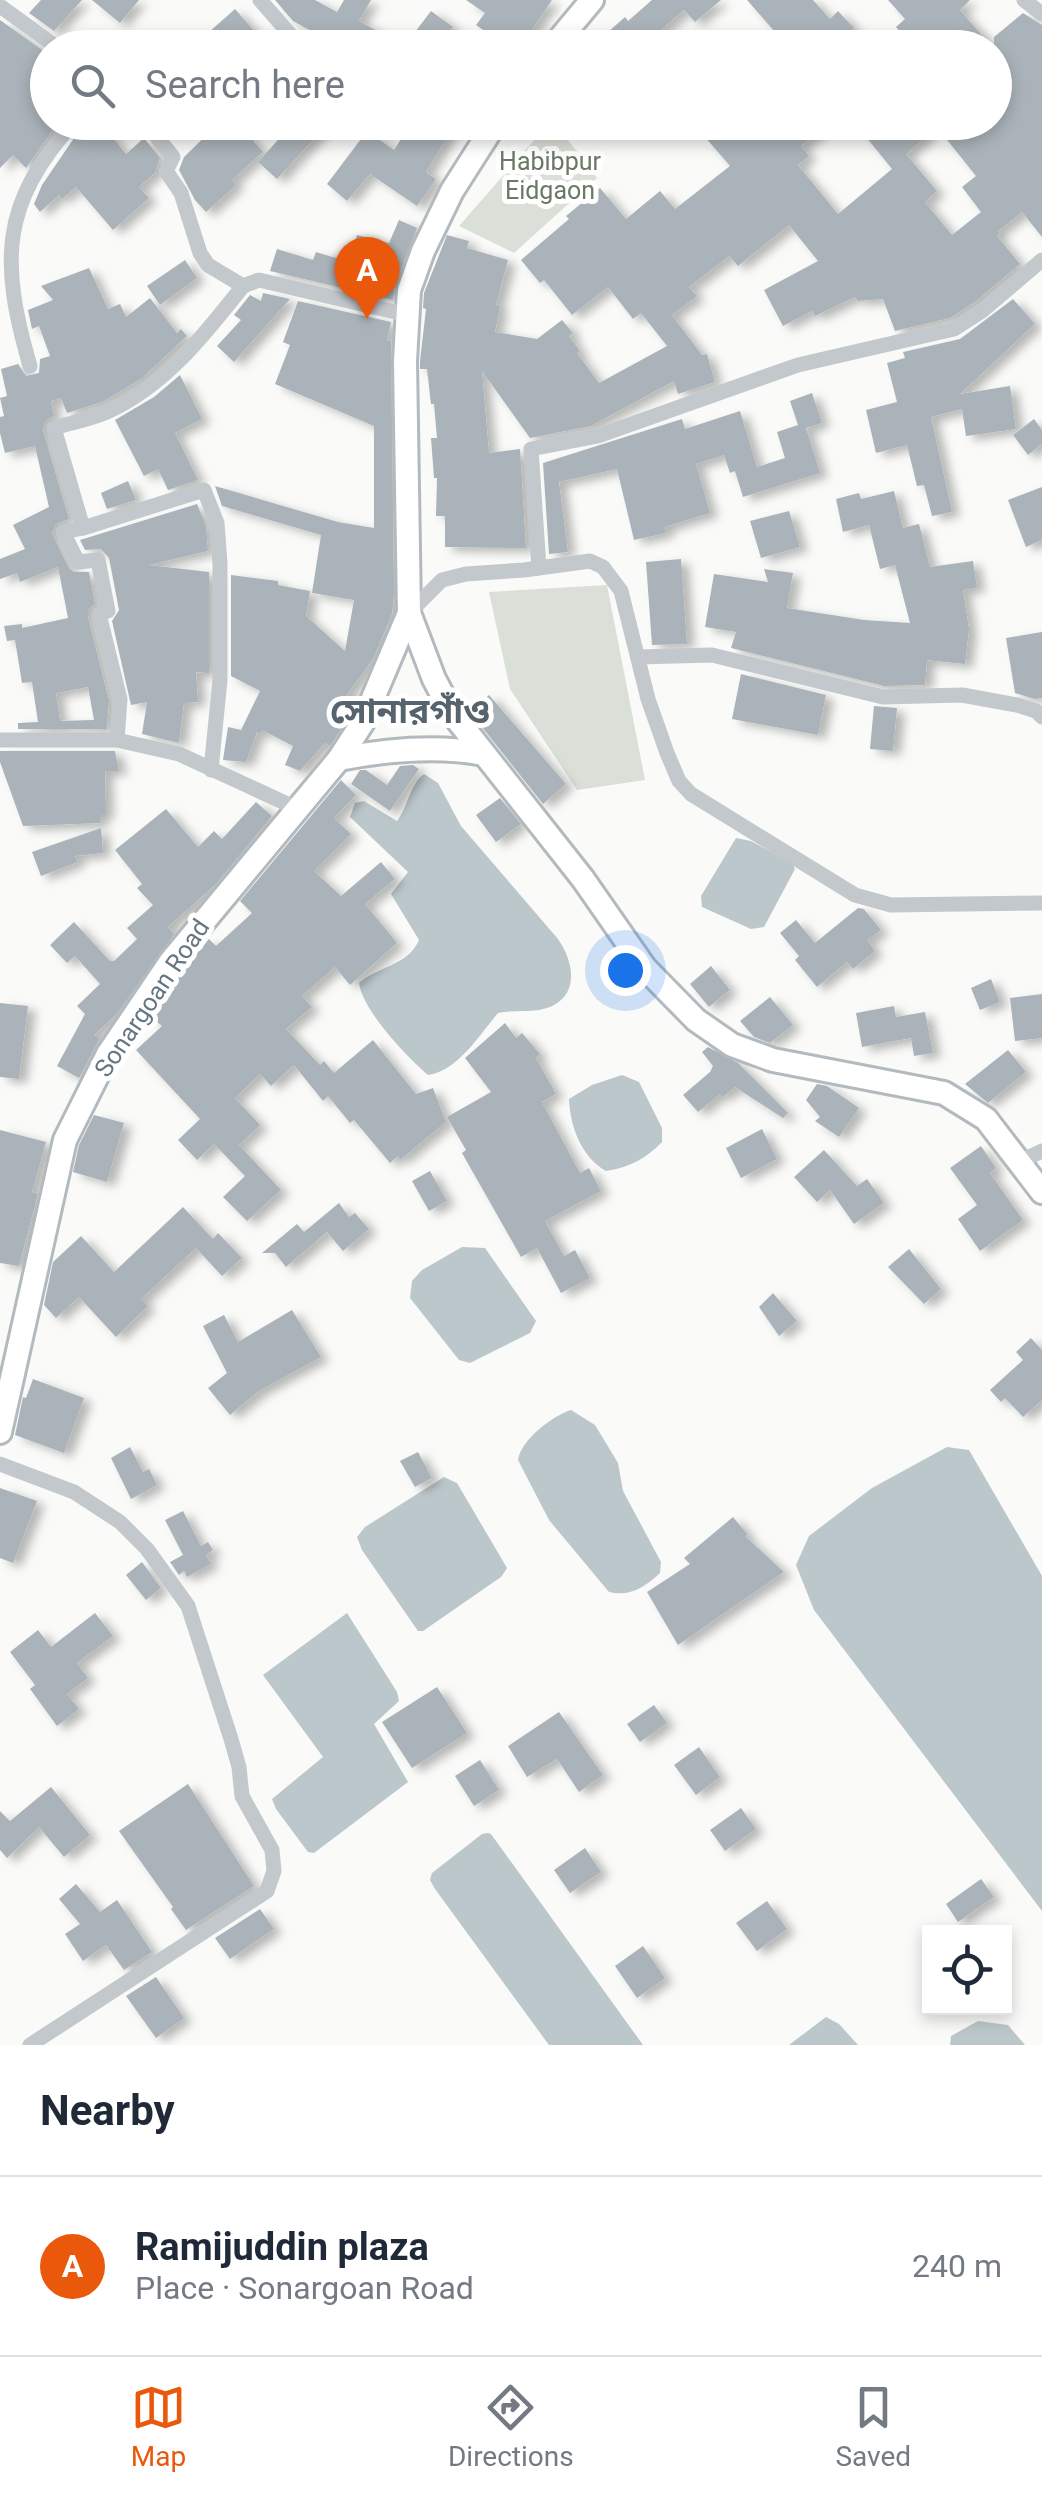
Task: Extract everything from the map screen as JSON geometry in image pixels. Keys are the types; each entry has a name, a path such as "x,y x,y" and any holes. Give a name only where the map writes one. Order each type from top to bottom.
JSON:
{"main road":[{"path":"567,30 592,0"},
{"name":"Sonargoan Road","path":"484,140 452,191 409,290 405,361 410,612 434,679 452,712 645,968 696,1020 732,1044 773,1060 944,1093 986,1119 1031,1156 1042,1192"},
{"name":"Sonargoan Road","path":"0,1432 65,1140 108,1054 171,961 340,759 363,722 410,612"},
{"path":"340,759 377,751 461,749 484,754"}],"street":[{"path":"260,0 286,30"},
{"path":"1024,0 1042,14"},
{"path":"0,6 33,30"},
{"path":"30,366 16,318 8,235 22,188 59,140"},
{"path":"159,140 173,157 166,171 181,193 200,253 208,265 243,286"},
{"path":"539,568 530,448 598,436 798,365 954,329 982,311 1042,260"},
{"path":"83,528 54,428 105,413 154,382 195,346 243,286 258,280 408,315"},
{"path":"117,740 120,699 99,614 108,611 98,560 78,562 63,532 204,490 217,524 220,564 220,680 211,770"},
{"path":"410,612 442,580 590,561 602,567 621,592 654,717 679,781 691,794 856,895 891,905 1042,902"},
{"path":"638,657 712,655 883,697 962,695 1017,705 1042,717"},
{"path":"0,740 117,740 179,754 296,808"},
{"path":"0,1464 74,1492 120,1522 169,1576 188,1606 232,1739 242,1796 272,1850 274,1871 266,1891 30,2045"}],"green space":[{"name":"Habibpur Eidgaon","path":"534,140 568,140 597,178 514,253 459,226"},
{"path":"607,585 645,780 577,790 510,689 489,592"}],"shaded area":[{"path":"424,774 438,783 461,826 558,939 571,971 568,992 562,1000 539,1010 498,1013 459,1059 428,1075 398,1045 362,994 359,983 400,961 419,940 391,894 408,872 350,817 355,803 364,801 397,821"},
{"path":"736,838 751,841 792,863 795,869 764,927 751,929 702,907 701,896"},
{"path":"622,1075 639,1082 662,1128 662,1142 637,1161 606,1171 590,1158 578,1140 569,1099 592,1085"},
{"path":"462,1247 485,1248 536,1321 530,1333 470,1363 459,1360 410,1298 412,1281 422,1270"},
{"path":"571,1410 595,1425 618,1463 623,1491 661,1562 660,1573 630,1592 609,1592 549,1520 518,1460 539,1430"},
{"path":"947,1447 969,1450 1042,1576 1042,1911 814,1610 796,1565 809,1536 872,1488"},
{"path":"444,1477 457,1483 507,1568 501,1577 418,1631 357,1537 365,1527"},
{"path":"347,1613 397,1692 399,1701 374,1724 408,1782 314,1853 308,1852 272,1799 323,1757 263,1675"},
{"path":"488,1833 643,2045 549,2045 430,1880 432,1873"},
{"path":"826,2017 839,2024 858,2045 789,2045"},
{"path":"978,2021 1008,2025 1025,2045 950,2045 951,2036"}],"building":[{"path":"41,0 82,0 55,30 29,13"},
{"path":"92,0 139,0 120,23"},
{"path":"275,0 315,0 337,12 344,0 371,0 359,21 375,30 310,30 293,21"},
{"path":"466,0 552,0 532,30 483,30 476,25 485,13"},
{"path":"652,0 721,0 695,22 684,10 661,30 610,30 625,17 628,21"},
{"path":"747,0 813,0 830,19 838,11 854,28 852,30 773,30"},
{"path":"888,0 970,0 960,10 977,30 898,30 896,27 905,19"},
{"path":"235,9 253,30 211,30"},
{"path":"431,11 453,27 451,30 417,30"},
{"path":"1023,13 1042,25 1042,237 1022,212 997,236 1020,264 950,318 895,331 883,299 858,301 855,297 815,316 812,311 783,326 764,290 818,261 789,225 738,266 729,256 689,287 697,296 672,315 702,355 707,354 715,382 678,394 674,381 591,426 530,438 482,371 489,453 520,449 526,548 445,547 445,516 436,516 437,478 431,438 437,438 434,404 427,369 420,369 420,361 424,293 447,235 469,241 467,248 508,260 496,305 500,306 495,332 537,339 562,320 573,333 569,336 580,351 577,353 599,383 667,346 641,313 633,319 608,287 572,315 544,280 540,283 521,260 569,219 566,216 600,188 626,219 660,191 675,209 730,166 708,140 808,140 801,146 809,156 798,165 838,214 892,169 869,140 922,140 906,154 937,191 925,202 952,235 981,212 962,187 976,176 947,140 1012,140 1012,30 1002,30"},
{"path":"0,20 30,41 30,140 46,140 26,168 13,155 0,168"},
{"path":"73,140 115,140 126,154 146,140 160,158 155,173 139,187 149,198 113,230 76,187 62,199 59,195 40,212 34,204"},
{"path":"201,140 253,140 263,152 232,180 236,185 206,212 179,170 184,157"},
{"path":"278,140 313,140 277,179 258,162"},
{"path":"360,140 380,140 394,150 400,140 446,140 426,172 436,179 417,206 370,174 347,201 327,184"},
{"path":"399,220 417,228 393,300 270,271 277,249 313,260 316,252 349,262 357,235 389,243"},
{"path":"185,260 197,278 160,305 147,286"},
{"path":"89,268 108,309 120,304 126,317 150,298 177,333 181,329 187,336 141,379 102,402 67,413 61,398 51,401 54,416 45,421 43,430 69,519 56,524 52,533 69,568 89,572 95,604 88,610 88,617 109,700 107,729 18,729 18,723 38,722 32,682 22,683 15,640 7,641 4,626 22,624 22,628 68,618 58,567 20,582 17,573 0,579 0,559 25,549 13,525 49,507 35,446 5,453 0,433 0,417 4,416 0,398 7,396 1,369 18,364 26,376 39,373 40,359 50,356 39,326 32,329 28,310 53,300 41,286","holes":["88,687 94,720 60,721 56,693"]},
{"path":"263,293 290,299 234,362 217,346 241,320 234,315 250,295 261,301"},
{"path":"1013,299 1035,324 960,394 1010,386 1016,429 966,436 962,409 931,417 952,512 932,516 924,485 917,486 907,445 876,453 866,410 897,402 887,363 905,358 903,352 960,339"},
{"path":"298,301 391,322 387,340 391,341 394,594 392,614 373,659 346,696 355,701 350,715 330,746 325,743 300,771 285,765 293,746 262,730 261,734 257,732 246,762 223,760 228,727 241,730 260,691 231,676 231,575 278,581 278,585 310,591 306,616 345,651 354,600 312,593 321,535 222,506 215,486 338,522 374,528 374,426 275,384 290,345 283,342"},
{"path":"180,375 202,419 175,433 198,480 168,490 158,469 144,476 115,420 154,397"},
{"path":"812,393 822,423 806,428 820,473 743,497 735,471 730,473 724,455 696,464 710,513 665,527 666,533 634,540 617,469 559,482 568,552 549,554 543,463 682,419 685,429 740,411 757,467 785,458 777,432 798,425 790,401"},
{"path":"1034,419 1042,430 1042,444 1028,455 1013,435"},
{"path":"128,481 136,500 107,509 101,493"},
{"path":"1042,487 1042,540 1026,547 1008,500"},
{"path":"894,491 903,528 919,524 930,567 973,561 977,588 963,590 969,629 965,664 927,660 925,685 884,686 731,648 736,632 705,627 714,574 768,582 764,569 793,573 787,608 910,623 895,565 880,569 869,525 843,532 836,499 859,493 861,499"},
{"path":"197,504 206,526 208,551 149,565 209,572 209,673 196,672 198,702 184,703 179,743 142,734 147,702 131,705 112,621 119,610 109,558 101,549 85,550 80,540"},
{"path":"789,511 800,547 761,558 750,521"},
{"path":"681,559 687,644 652,645 646,562"},
{"path":"1042,632 1042,698 1035,699 1015,693 1006,638"},
{"path":"741,674 826,695 818,735 732,719"},
{"path":"489,695 566,784 543,804 470,712"},
{"path":"874,706 897,708 893,751 870,749"},
{"path":"0,751 115,751 119,771 105,771 106,815 100,815 100,823 23,826 0,762"},
{"path":"413,765 419,769 390,811 351,784 360,770 366,770 387,785 400,766"},
{"path":"341,780 356,795 334,818 351,834 314,871 341,896 381,862 395,879 365,904 397,943 350,985 335,967 302,996 312,1007 286,1029 320,1065 324,1061 334,1073 373,1040 416,1094 433,1088 446,1122 400,1160 398,1156 390,1163 354,1120 350,1123 328,1096 323,1101 294,1065 271,1086 260,1074 235,1098 260,1125 239,1145 281,1190 247,1221 223,1197 245,1176 214,1144 197,1160 178,1140 200,1119 136,1050 162,1026 151,1017 183,970 209,939 216,946 252,913 240,901"},
{"path":"500,798 521,824 496,842 476,815"},
{"path":"256,802 272,816 216,884 168,927 174,934 117,1014 94,1035 100,1038 79,1078 57,1066 85,1014 77,1006 100,984 75,956 67,963 50,945 74,922 114,961 137,939 127,928 153,905 137,888 142,884 115,850 166,809 198,847 214,831 222,839"},
{"path":"101,828 103,853 75,856 78,862 41,876 32,852"},
{"path":"858,908 864,909 881,930 867,940 875,951 853,969 847,962 817,987 780,933 796,920 815,943"},
{"path":"711,966 730,990 709,1007 690,984"},
{"path":"991,979 1000,1002 980,1010 971,988"},
{"path":"1042,994 1042,1038 1015,1041 1010,998"},
{"path":"770,997 793,1025 770,1043 754,1037 740,1021"},
{"path":"0,1003 28,1006 19,1079 0,1077"},
{"path":"894,1006 896,1017 925,1012 933,1053 914,1056 911,1038 862,1047 856,1013"},
{"path":"505,1023 516,1038 522,1033 540,1054 536,1058 556,1094 542,1102 580,1173 589,1168 601,1191 545,1221 564,1256 575,1250 590,1278 561,1293 537,1248 521,1257 462,1153 466,1150 447,1117 491,1092 465,1058"},
{"path":"708,1047 738,1063 788,1113 783,1118 735,1087 698,1112 683,1095 710,1072 713,1066 702,1052"},
{"path":"1008,1050 1026,1072 988,1103 965,1084"},
{"path":"817,1084 827,1086 859,1108 839,1137 815,1121 820,1117 806,1100"},
{"path":"94,1115 124,1123 107,1182 73,1172 79,1145"},
{"path":"762,1129 777,1159 741,1178 726,1148"},
{"path":"0,1130 46,1142 32,1192 38,1194 19,1266 0,1263"},
{"path":"981,1146 996,1168 990,1173 1023,1220 980,1251 958,1219 977,1205 950,1168"},
{"path":"824,1150 857,1186 867,1179 884,1203 854,1224 830,1190 817,1202 794,1177"},
{"path":"430,1171 447,1201 429,1211 412,1181"},
{"path":"339,1203 349,1217 355,1213 369,1229 343,1251 327,1232 286,1267 275,1253 262,1253 297,1224 304,1232"},
{"path":"183,1207 213,1239 218,1233 242,1258 222,1276 196,1248 141,1299 148,1306 116,1337 79,1297 56,1318 44,1305 53,1262 81,1236 114,1272"},
{"path":"909,1249 941,1289 924,1304 888,1267"},
{"path":"773,1293 797,1321 779,1336 759,1307"},
{"path":"292,1310 321,1357 259,1391 230,1415 208,1388 227,1373 203,1326 224,1315 238,1342"},
{"path":"1031,1338 1042,1350 1042,1400 1023,1417 1005,1398 1001,1402 990,1390 1023,1360 1016,1352"},
{"path":"33,1379 84,1398 64,1453 15,1435 23,1397 26,1398"},
{"path":"130,1447 143,1472 149,1469 157,1485 131,1499 111,1458"},
{"path":"418,1452 432,1478 415,1487 400,1461"},
{"path":"0,1488 37,1501 13,1563 0,1558"},
{"path":"183,1511 201,1546 208,1542 213,1550 206,1555 211,1564 187,1577 184,1571 179,1575 170,1562 183,1555 165,1520"},
{"path":"733,1517 748,1535 745,1536 784,1572 678,1645 647,1592 690,1564 684,1558"},
{"path":"142,1562 161,1588 146,1600 126,1575"},
{"path":"95,1613 113,1636 77,1663 88,1678 67,1694 79,1709 57,1726 30,1689 35,1685 10,1652 38,1630 51,1647"},
{"path":"437,1687 467,1733 412,1768 382,1722"},
{"path":"654,1705 667,1723 640,1742 627,1724"},
{"path":"559,1712 603,1775 579,1792 557,1759 527,1777 508,1746"},
{"path":"699,1747 720,1777 696,1795 674,1765"},
{"path":"480,1760 499,1790 474,1806 455,1776"},
{"path":"188,1784 254,1886 186,1930 119,1831"},
{"path":"51,1787 90,1835 64,1857 39,1827 7,1858 0,1850 0,1811 10,1821"},
{"path":"741,1808 756,1829 725,1851 710,1830"},
{"path":"585,1848 601,1872 570,1893 554,1870"},
{"path":"981,1879 994,1897 958,1922 946,1904"},
{"path":"76,1884 100,1912 117,1900 152,1952 124,1970 106,1945 83,1961 65,1934 80,1924 59,1899"},
{"path":"767,1901 787,1929 757,1951 736,1923"},
{"path":"260,1909 274,1929 230,1959 215,1938"},
{"path":"643,1946 665,1978 637,1998 615,1966"},
{"path":"156,1977 184,2018 156,2038 126,1996"}],"place":[{"name":"Ramijuddin plaza","path":"367,319"}],"district":[{"name":"সোনারগাঁও","path":"410,711"}]}
